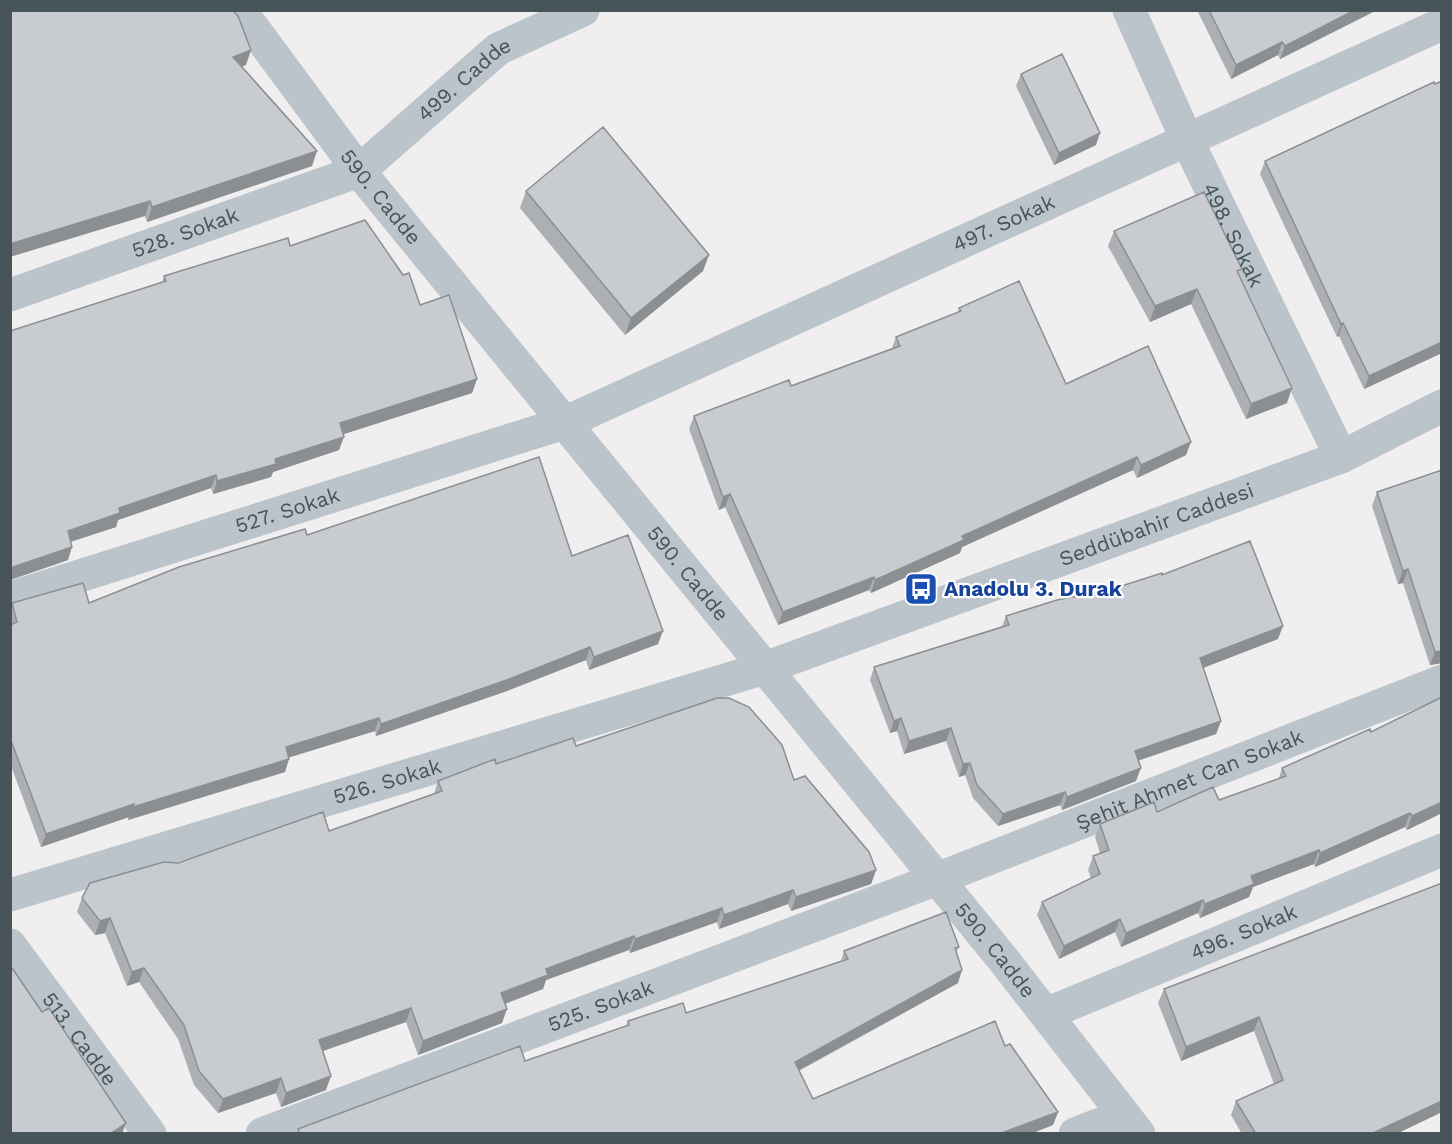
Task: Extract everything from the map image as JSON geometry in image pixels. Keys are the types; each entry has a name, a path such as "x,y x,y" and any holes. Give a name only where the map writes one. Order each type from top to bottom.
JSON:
{"street":[{"name":"590. Cadde","path":"240,10 359,171 938,879 1132,1124"},
{"name":"499. Cadde","path":"359,171 498,49 583,10"},
{"name":"498. Sokak","path":"1129,10 1187,140 1341,457"},
{"name":"497. Sokak","path":"564,423 1442,24"},
{"name":"528. Sokak","path":"10,295 359,171"},
{"name":"Seddübahir Caddesi","path":"765,668 1341,457 1442,406"},
{"name":"527. Sokak","path":"10,598 564,423"},
{"name":"526. Sokak","path":"10,895 765,668"},
{"name":"Şehit Ahmet Can Sokak","path":"938,879 1442,681"},
{"name":"496. Sokak","path":"1046,1014 1442,850"},
{"name":"525. Sokak","path":"262,1134 938,879"},
{"name":"513. Cadde","path":"10,945 150,1134"},
{"path":"1075,1134 1132,1124"}],"building":[{"path":"10,10 232,10 238,16 251,50 233,57 317,151 152,207 150,201 10,244"},
{"path":"1209,10 1355,10 1285,46 1282,42 1236,65"},
{"path":"1062,54 1100,133 1059,153 1021,74"},
{"path":"1442,81 1442,342 1369,376 1343,323 1341,324 1265,161 1434,82 1435,84"},
{"path":"603,127 709,255 631,318 526,191"},
{"path":"1204,192 1242,269 1237,271 1292,388 1251,404 1197,289 1155,306 1114,231"},
{"path":"365,220 403,275 409,273 420,305 449,295 477,379 340,423 344,437 275,459 276,464 217,481 216,475 119,508 120,513 68,531 72,547 10,568 10,331 166,281 164,276 288,238 290,246"},
{"path":"1019,281 1066,384 1148,346 1191,442 1141,465 1137,457 962,536 964,540 875,580 874,577 783,612 730,494 723,497 694,416 789,380 791,386 900,346 896,337 961,311 959,308"},
{"path":"539,457 572,556 628,535 663,631 594,657 590,647 512,678 381,724 379,718 286,747 289,759 133,807 134,804 46,834 10,738 10,625 17,622 12,603 83,583 89,603 179,567 305,529 307,535"},
{"path":"1442,470 1442,651 1435,652 1408,569 1403,571 1377,492"},
{"path":"1250,541 1283,626 1200,658 1221,721 1135,751 1141,768 1067,797 1065,792 1003,814 977,785 970,763 963,764 951,728 909,741 901,718 894,721 874,667 1009,625 1006,616 1057,600 1109,590 1162,573 1162,575"},
{"path":"1442,697 1442,802 1412,816 1410,813 1320,853 1319,850 1251,876 1254,884 1205,904 1203,900 1126,933 1120,919 1064,946 1042,902 1100,874 1093,856 1109,850 1100,824 1154,802 1157,812 1213,787 1219,800 1286,776 1282,768 1370,729 1371,732"},
{"path":"717,698 729,698 749,707 782,745 794,780 805,776 869,852 876,870 796,897 793,890 724,915 722,908 635,939 634,936 546,969 548,975 501,993 507,1009 423,1041 411,1008 319,1040 331,1076 286,1093 281,1078 223,1099 199,1071 184,1025 144,968 132,972 110,918 100,921 82,898 90,883 164,862 178,863 323,812 329,831 442,791 438,781 495,759 496,764 573,738 576,746"},
{"path":"1442,883 1442,1101 1371,1134 1256,1134 1236,1101 1283,1080 1259,1017 1186,1047 1164,989"},
{"path":"946,912 959,947 955,948 962,970 795,1062 813,1099 995,1021 1005,1046 1010,1044 1058,1112 999,1134 300,1134 298,1129 520,1046 525,1061 629,1025 628,1021 683,1003 686,1013 848,959 844,951"},
{"path":"10,965 42,1012 49,1008 126,1123 110,1134 10,1134"}],"place":[{"name":"Anadolu 3. Durak","path":"921,589"}]}
